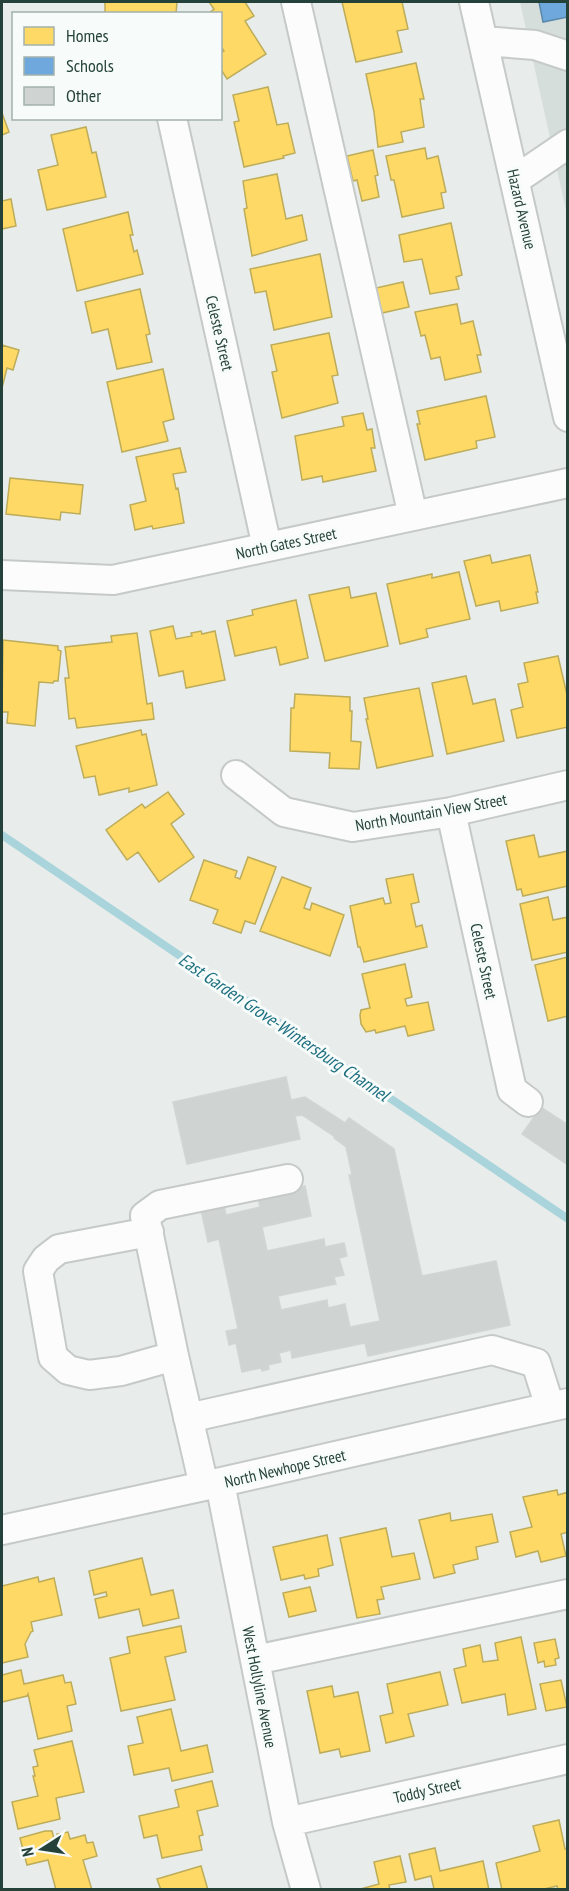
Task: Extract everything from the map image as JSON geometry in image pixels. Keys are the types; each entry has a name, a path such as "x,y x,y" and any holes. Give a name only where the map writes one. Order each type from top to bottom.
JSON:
{"street":[{"path":"296,2 413,516"},
{"name":"Hazard Avenue","path":"474,2 515,180 558,325 567,417"},
{"path":"483,41 535,45 567,56"},
{"name":"Celeste Street","path":"172,120 267,547"},
{"path":"515,180 567,144"},
{"name":"North Gates Street","path":"2,575 113,580 567,483"},
{"name":"North Mountain View Street","path":"236,775 284,812 353,827 451,812 567,785"},
{"name":"Celeste Street","path":"451,812 512,1090 528,1102"},
{"path":"174,1356 121,1371 90,1375 68,1370 53,1357 38,1271 46,1259 59,1249 149,1232 145,1216 160,1206 288,1179"},
{"name":"West Hollyline Avenue","path":"149,1232 188,1418 212,1485 255,1660 287,1822 306,1890"},
{"path":"188,1418 492,1350 536,1363 559,1405"},
{"name":"North Newhope Street","path":"2,1530 212,1485 559,1405"},
{"path":"255,1660 567,1594"},
{"name":"Toddy Street","path":"287,1822 567,1759"}],"shaded area":[{"path":"520,2 567,2 567,215"}],"building: Homes":[{"path":"105,2 177,2 176,12 105,12"},
{"path":"209,2 245,2 254,16 245,21 266,54 227,79 222,71 222,52 224,51 222,48 222,12 210,12 214,9"},
{"path":"342,2 402,2 408,29 397,31 402,52 356,62"},
{"path":"416,63 424,99 420,99 424,127 401,132 403,142 378,147 366,74"},
{"path":"268,87 277,125 288,123 295,153 283,156 284,158 244,167 234,122 239,121 233,95"},
{"path":"2,113 9,132 2,135"},
{"path":"86,127 92,153 96,152 106,197 47,210 38,170 58,165 51,135"},
{"path":"425,148 427,159 438,156 446,192 441,193 444,208 402,217 386,156"},
{"path":"373,150 379,197 362,201 357,180 353,181 347,156"},
{"path":"277,174 286,219 302,215 307,240 252,256 244,209 247,208 243,181"},
{"path":"11,199 16,226 2,229 2,201"},
{"path":"128,212 134,252 137,250 143,274 77,291 63,229"},
{"path":"451,223 462,275 456,277 459,289 430,294 422,259 404,262 399,235"},
{"path":"320,254 332,317 274,330 266,291 255,293 250,269"},
{"path":"403,282 409,307 382,313 376,288"},
{"path":"140,289 150,334 146,335 152,362 117,369 108,329 92,333 85,302"},
{"path":"457,304 461,324 473,321 481,355 477,355 481,372 445,380 440,357 431,359 425,335 421,336 415,312"},
{"path":"329,333 338,375 332,376 338,403 282,418 272,372 277,371 271,345"},
{"path":"2,345 19,350 13,370 7,368 2,388"},
{"path":"163,369 174,419 163,422 168,441 122,452 107,382"},
{"path":"486,396 495,437 476,441 477,448 425,460 417,424 420,424 417,411"},
{"path":"363,413 367,430 372,429 375,448 371,448 376,471 323,482 322,476 302,480 295,436 344,426 342,417"},
{"path":"180,448 186,472 173,474 176,489 178,488 184,523 135,530 130,505 146,501 136,457"},
{"path":"10,478 83,485 80,514 61,512 60,520 6,514"},
{"path":"490,555 492,563 530,555 538,592 536,592 538,603 501,611 499,601 476,606 464,561"},
{"path":"459,572 470,619 426,629 428,637 400,644 387,584 432,574 432,578"},
{"path":"349,587 351,598 376,593 388,646 325,661 309,595"},
{"path":"296,600 308,658 280,665 276,647 235,656 227,621 253,615 252,610"},
{"path":"173,626 176,639 192,636 191,633 201,631 202,634 215,631 225,680 186,688 183,671 159,676 150,631"},
{"path":"137,633 147,704 152,703 154,719 77,728 75,718 69,719 65,678 69,678 65,647 112,642 111,636"},
{"path":"3,640 58,646 58,650 61,651 58,681 39,682 35,726 7,723 8,712 2,712"},
{"path":"558,656 568,699 568,727 517,738 511,710 523,707 518,684 528,682 524,663"},
{"path":"466,676 473,704 495,699 504,741 447,754 432,683"},
{"path":"419,688 433,756 377,768 366,719 368,719 364,698"},
{"path":"295,694 350,697 351,741 361,742 359,769 329,768 330,753 290,751 291,708 294,708"},
{"path":"141,730 142,735 146,734 157,785 129,792 129,788 99,795 95,776 84,778 76,746"},
{"path":"168,792 184,814 171,824 194,857 159,882 138,852 127,860 106,830 142,804 145,808"},
{"path":"534,835 539,857 568,851 568,886 523,896 521,889 517,890 506,841"},
{"path":"248,857 276,867 255,924 245,921 241,933 213,923 218,910 190,900 204,860 237,871 235,877 240,879"},
{"path":"413,874 419,902 411,904 416,927 422,925 427,947 364,962 360,947 358,947 350,906 383,898 385,904 391,903 386,879"},
{"path":"282,877 311,888 304,908 310,910 312,903 344,915 330,956 260,931"},
{"path":"548,897 553,920 568,917 568,952 532,960 520,904"},
{"path":"568,957 568,1016 548,1021 535,965"},
{"path":"405,964 412,997 405,999 407,1006 428,1002 434,1030 408,1036 405,1026 376,1033 375,1030 366,1032 361,1024 360,1015 361,1010 370,1008 362,974"},
{"path":"557,1490 558,1495 568,1492 568,1532 561,1534 566,1556 541,1562 538,1551 516,1557 510,1532 532,1527 523,1497"},
{"path":"450,1513 451,1521 492,1514 498,1542 476,1547 478,1559 453,1565 455,1573 434,1578 419,1520"},
{"path":"386,1528 392,1557 414,1553 420,1579 381,1587 384,1599 377,1600 380,1614 357,1618 340,1538"},
{"path":"327,1535 333,1565 318,1569 319,1576 305,1579 304,1575 281,1580 273,1547"},
{"path":"142,1558 151,1595 173,1590 179,1618 143,1626 139,1609 99,1618 95,1599 107,1596 106,1592 94,1595 89,1571"},
{"path":"38,1577 39,1582 54,1578 62,1615 31,1622 33,1631 25,1644 28,1657 2,1663 2,1586"},
{"path":"310,1587 316,1611 289,1617 283,1593"},
{"path":"181,1626 186,1652 165,1657 175,1700 121,1711 110,1658 130,1653 127,1637"},
{"path":"521,1637 536,1709 508,1715 505,1694 462,1703 454,1669 466,1666 463,1649 480,1645 483,1662 498,1660 495,1643"},
{"path":"555,1639 559,1658 555,1659 556,1665 545,1667 544,1661 538,1663 534,1643"},
{"path":"21,1670 24,1684 63,1675 65,1683 71,1682 76,1704 67,1706 72,1731 38,1739 28,1694 2,1702 2,1675"},
{"path":"440,1672 448,1705 408,1714 414,1736 386,1743 380,1716 393,1713 387,1684"},
{"path":"561,1680 567,1707 546,1711 540,1684"},
{"path":"332,1686 334,1697 358,1692 370,1751 341,1757 339,1749 320,1753 307,1691"},
{"path":"171,1709 181,1751 207,1745 213,1772 172,1781 169,1768 134,1775 128,1746 143,1743 137,1717"},
{"path":"72,1741 84,1792 56,1798 60,1819 18,1829 12,1802 38,1796 33,1776 35,1776 33,1767 38,1766 34,1750"},
{"path":"212,1781 218,1806 197,1811 203,1835 199,1836 202,1850 162,1858 157,1835 144,1838 139,1816 179,1807 175,1790"},
{"path":"559,1820 565,1849 568,1849 568,1890 558,1890 557,1886 540,1890 502,1890 496,1863 540,1851 533,1826"},
{"path":"52,1831 54,1839 47,1841 48,1844 59,1841 57,1834 68,1832 70,1839 85,1835 87,1843 93,1842 97,1856 83,1860 92,1890 56,1890 48,1860 27,1865 20,1838"},
{"path":"435,1848 440,1871 483,1861 489,1890 432,1890 434,1889 431,1876 415,1880 409,1854"},
{"path":"400,1856 406,1882 389,1885 390,1890 357,1890 379,1884 374,1862"},
{"path":"201,1866 208,1890 161,1890 157,1879"}],"building: Schools":[{"path":"539,2 568,2 568,17 543,22"}],"building: Other":[{"path":"286,1077 291,1100 305,1097 345,1123 349,1118 394,1149 422,1276 496,1261 510,1325 368,1356 365,1343 292,1358 291,1350 279,1353 281,1362 268,1365 269,1369 262,1371 261,1368 242,1372 236,1343 229,1345 226,1331 238,1329 219,1239 208,1242 201,1210 224,1205 226,1215 260,1207 258,1197 305,1186 311,1216 262,1227 267,1251 324,1239 325,1247 344,1243 347,1256 339,1258 344,1275 334,1277 336,1284 278,1296 281,1310 327,1300 328,1308 345,1304 350,1327 380,1321 349,1175 352,1175 346,1147 335,1137 302,1115 295,1116 300,1139 187,1164 173,1102"},
{"path":"541,1107 568,1125 568,1165 522,1134"}],"waterway":[{"name":"East Garden Grove-Wintersburg Channel","path":"2,835 568,1219"}]}
